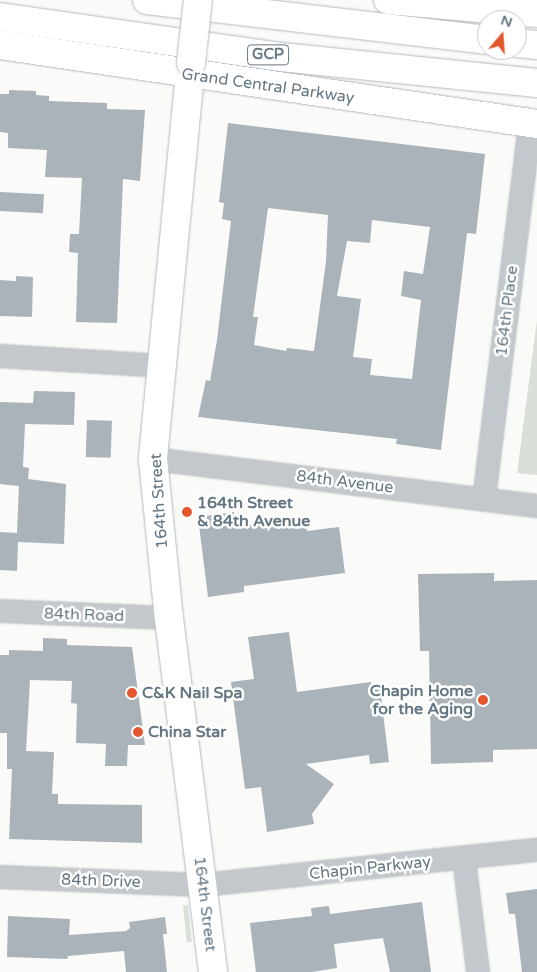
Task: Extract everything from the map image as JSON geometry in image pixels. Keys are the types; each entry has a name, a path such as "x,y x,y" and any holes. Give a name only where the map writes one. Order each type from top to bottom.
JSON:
{"main road":[{"name":"GCP","path":"147,0 477,39"},
{"name":"164th Street","path":"198,0 154,459 169,618 213,972"},
{"path":"388,0 537,14"},
{"name":"Grand Central Parkway","path":"0,17 282,57 537,83"},
{"name":"Grand Central Parkway","path":"0,45 190,69 534,124"}],"street":[{"name":"164th Place","path":"484,499 534,124"},
{"path":"0,356 162,366"},
{"name":"84th Avenue","path":"154,459 537,506"},
{"name":"84th Road","path":"0,611 169,618"},
{"name":"Chapin Parkway","path":"202,886 537,850"},
{"path":"464,859 478,972"},
{"name":"84th Drive","path":"0,877 202,886"}],"shaded area":[{"path":"537,320 537,475 517,473"},
{"path":"188,905 192,942 187,942 183,906"}],"building":[{"path":"9,90 36,91 36,95 49,96 49,101 107,103 107,109 145,110 140,181 123,179 117,323 76,322 78,253 69,252 70,234 79,234 82,178 45,177 47,150 8,148 8,133 0,132 0,94 9,94"},
{"path":"228,123 485,154 476,234 467,233 441,450 396,444 397,439 198,417 206,380 210,381 217,340 231,221 222,219 224,203 219,202","holes":["268,208 328,215 326,261 314,351 287,348 286,351 254,345 258,317 253,317","372,220 430,227 423,274 404,271 401,296 421,300 412,379 370,375 372,359 353,357 361,299 337,296 347,241 370,243"]},
{"path":"0,192 44,194 43,213 0,211"},
{"path":"16,276 33,277 32,317 0,316 0,280 16,281"},
{"path":"34,391 75,392 74,425 25,424 23,467 29,468 28,479 66,484 64,544 18,542 17,571 0,570 0,532 17,533 19,486 0,484 0,402 33,403"},
{"path":"87,420 112,421 111,458 86,457"},
{"path":"234,512 235,526 291,519 291,526 306,524 307,531 339,527 345,573 244,586 244,592 208,597 198,517"},
{"name":"Chapin Home for the Aging","path":"494,573 494,581 537,580 537,749 493,750 493,762 431,764 429,651 420,651 418,574"},
{"path":"289,632 297,692 371,682 372,689 380,688 389,762 370,764 369,755 306,764 334,784 312,814 314,824 267,832 261,787 245,789 231,682 254,679 248,637"},
{"path":"43,638 67,639 67,645 132,647 145,745 128,745 127,766 105,766 106,744 76,743 77,704 71,703 72,681 30,680 26,751 54,752 52,794 58,794 58,804 142,805 142,843 9,839 12,769 7,769 7,733 0,733 0,655 9,655 9,650 43,651"},
{"path":"537,889 537,972 522,972 515,914 509,914 506,893"},
{"path":"422,902 431,972 390,972 383,938 334,944 337,968 312,972 256,972 250,923 312,916 311,908 329,906 330,914"},
{"path":"8,916 70,919 69,935 126,931 130,928 129,922 165,917 167,934 163,934 167,972 126,972 124,951 68,956 67,959 7,957"}],"place":[{"name":"164th Street & 84th Avenue","path":"187,512"},
{"name":"C&K Nail Spa","path":"132,693"},
{"name":"Chapin Home for the Aging","path":"483,700"},
{"name":"China Star","path":"138,732"}]}
